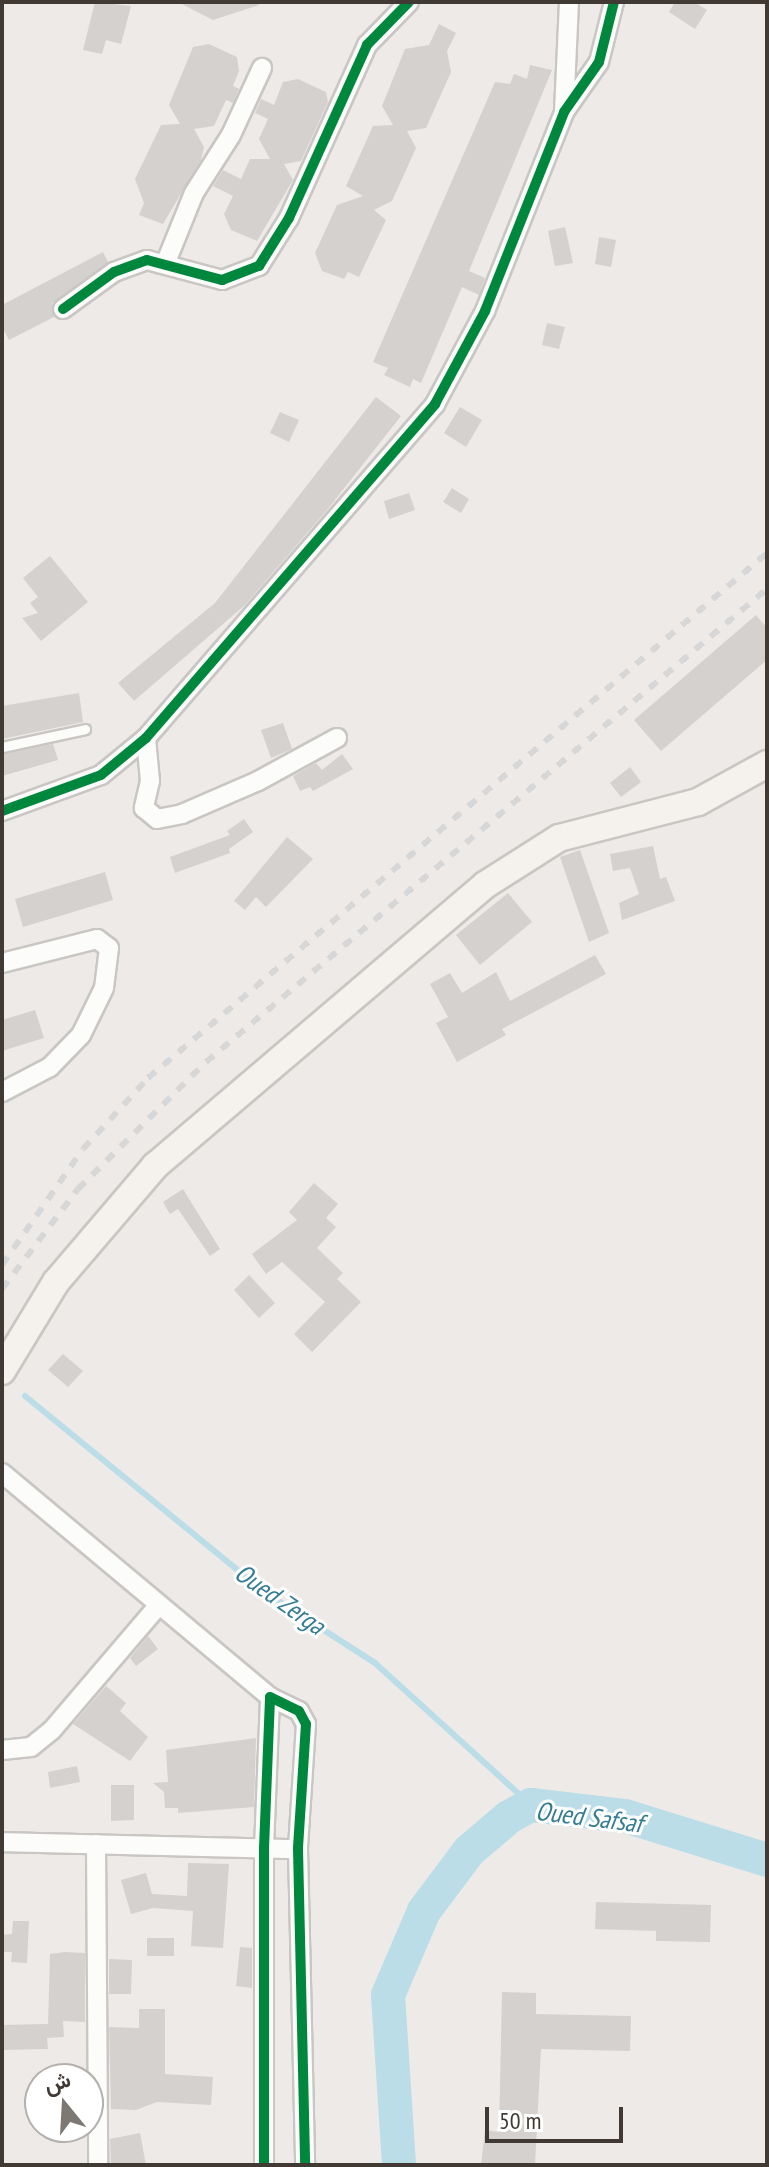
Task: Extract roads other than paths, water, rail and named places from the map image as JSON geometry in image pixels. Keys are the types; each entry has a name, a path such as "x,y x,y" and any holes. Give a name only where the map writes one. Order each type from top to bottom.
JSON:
{"main road":[{"path":"2,1371 56,1282 155,1166 485,885 559,838 698,802 767,764"}],"street":[{"path":"63,309 131,264 166,262 222,280 259,266 289,218 367,45 409,2"},
{"path":"564,112 569,2"},
{"path":"2,811 101,775 146,738 435,404 485,311 564,112 599,62 614,2"},
{"path":"166,262 194,193 231,135 262,68"},
{"path":"146,738 150,781 144,808 157,819 182,814 258,781 337,738"},
{"path":"2,963 97,939 109,948 104,988 81,1035 50,1067 2,1092"},
{"path":"2,1473 157,1607 270,1697 299,1711 306,1724 298,1849 305,2165"},
{"path":"2,1750 31,1747 52,1730 157,1607"},
{"path":"264,2165 264,1848 270,1697"},
{"path":"2,1842 298,1849"},
{"path":"96,1844 98,2165"}],"lane":[{"path":"2,747 85,729"}],"waterway":[{"name":"Oued Zerga","path":"25,1396 263,1591 375,1663 531,1805"},
{"name":"Oued Safsaf","path":"399,2165 388,1995 424,1911 469,1851 509,1817 531,1805 625,1816 767,1860"}],"railway":[{"path":"2,1265 83,1149 148,1078 767,553"},
{"path":"2,1289 78,1189 206,1062 767,589"}]}
